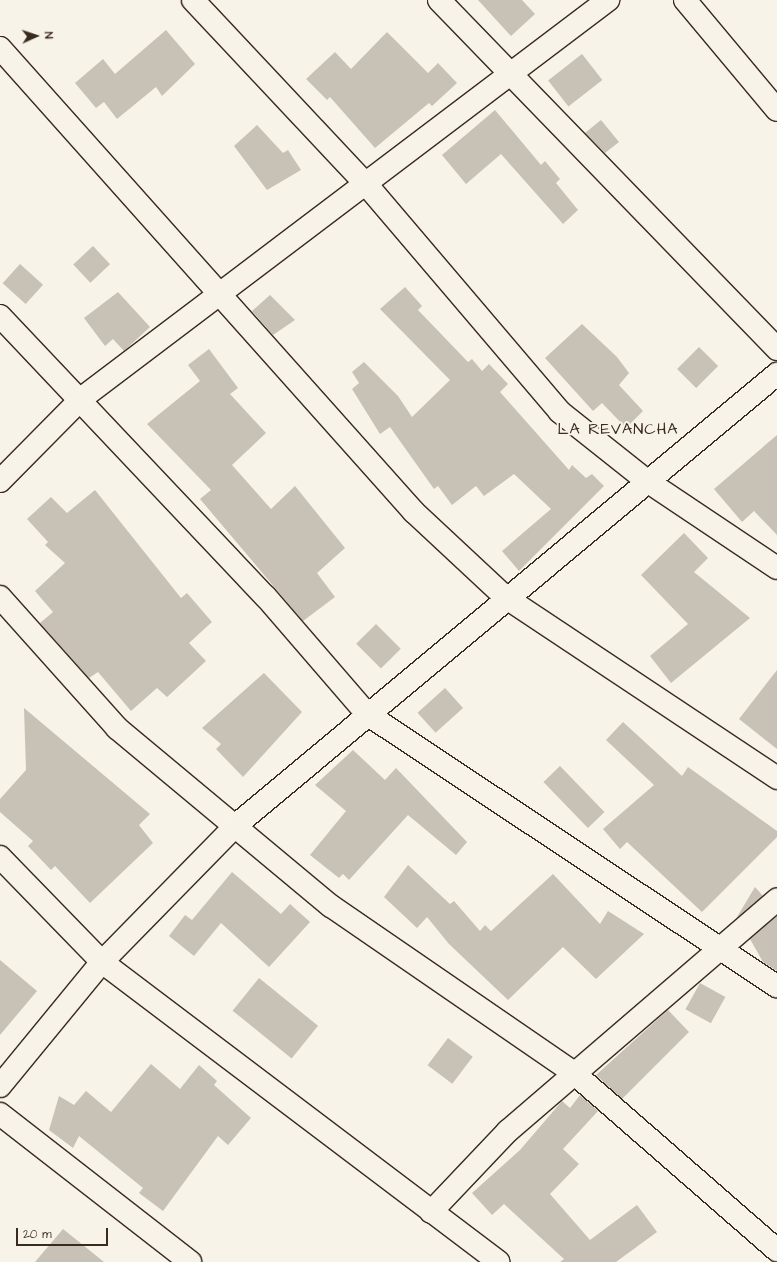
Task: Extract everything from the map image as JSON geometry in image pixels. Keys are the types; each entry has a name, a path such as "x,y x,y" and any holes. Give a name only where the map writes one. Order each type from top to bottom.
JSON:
{"street":[{"path":"193,0 366,184 560,412 647,481 777,568"},
{"path":"439,0 509,76 777,349"},
{"path":"0,481 82,398 608,0"},
{"path":"686,0 777,110"},
{"path":"0,48 414,512 505,598 777,778"},
{"path":"0,316 82,398 266,597 367,714 721,947 777,986"},
{"path":"0,1086 102,962 235,826 505,598 777,374"},
{"path":"0,597 116,728 331,906 575,1074 777,1250"},
{"path":"0,857 102,962 498,1262"},
{"path":"431,1212 508,1131 777,900"},
{"path":"0,1114 190,1262"}],"building":[{"path":"478,0 522,0 535,14 511,36"},
{"path":"166,30 195,64 162,96 156,87 117,119 104,102 96,108 75,83 103,59 115,74"},
{"path":"387,32 428,73 438,63 457,83 432,106 429,103 375,148 330,97 327,100 306,79 335,52 351,69"},
{"path":"582,54 602,80 568,106 548,80"},
{"path":"495,110 541,165 545,161 560,179 556,183 578,210 563,224 501,154 466,184 442,155"},
{"path":"601,120 619,142 605,153 585,133"},
{"path":"257,125 283,153 288,150 301,170 267,190 234,146"},
{"path":"93,246 110,264 90,283 73,264"},
{"path":"20,264 43,285 26,304 3,283"},
{"path":"405,287 422,306 418,310 468,362 472,359 482,371 489,364 508,384 500,392 569,470 572,465 586,478 592,474 604,486 519,571 502,551 551,509 514,474 484,496 476,486 452,505 438,486 434,489 390,427 380,434 352,389 359,383 352,372 364,362 398,396 412,417 450,380 380,309"},
{"path":"118,292 150,327 124,351 113,339 105,346 84,318"},
{"path":"270,295 295,320 273,335 252,311"},
{"path":"582,324 617,357 629,373 619,385 643,411 626,428 602,403 593,411 545,358"},
{"path":"699,347 718,366 696,388 677,369"},
{"path":"209,349 238,388 230,394 266,433 232,465 271,509 295,486 345,548 317,573 335,597 303,621 200,499 211,490 147,424 200,381 188,365"},
{"path":"777,435 777,535 754,511 742,522 714,489"},
{"path":"95,490 181,598 187,593 212,622 189,643 206,661 167,697 157,688 131,711 98,672 89,678 40,623 53,612 35,591 65,563 45,545 48,542 27,519 51,497 67,513"},
{"path":"684,533 708,558 694,572 750,618 671,683 650,656 688,624 641,575"},
{"path":"376,624 401,649 381,669 356,644"},
{"path":"777,670 777,749 739,719"},
{"path":"264,673 302,712 243,777 216,749 221,744 202,728"},
{"path":"445,688 463,708 436,733 418,713"},
{"path":"24,708 150,814 139,825 153,843 90,903 55,866 51,870 28,846 33,841 0,812 0,799 26,770"},
{"path":"623,722 682,776 688,767 777,831 777,837 702,912 627,842 620,849 603,829 654,785 606,740"},
{"path":"353,750 385,780 396,768 467,842 456,855 408,815 349,880 343,874 339,878 310,855 346,811 315,785"},
{"path":"560,766 604,812 588,828 543,782"},
{"path":"408,865 450,904 454,901 480,931 485,925 491,931 553,874 600,924 608,911 644,934 596,979 563,947 508,1000 449,944 427,917 417,928 384,897"},
{"path":"232,872 281,914 290,904 310,922 269,967 221,923 194,956 169,936 185,915 192,920"},
{"path":"755,887 763,896 737,917"},
{"path":"777,916 777,971 763,962 750,939"},
{"path":"0,960 37,991 0,1035"},
{"path":"259,978 318,1026 292,1058 233,1011"},
{"path":"700,983 725,997 711,1023 685,1009"},
{"path":"668,1010 689,1032 622,1099 596,1075"},
{"path":"448,1038 473,1057 452,1084 428,1065"},
{"path":"151,1064 180,1089 199,1065 217,1081 214,1085 251,1118 228,1145 218,1136 163,1211 139,1193 143,1188 79,1136 73,1148 49,1130 59,1096 74,1105 86,1091 111,1112"},
{"path":"580,1095 598,1111 563,1149 579,1164 550,1194 590,1240 637,1205 657,1232 616,1262 560,1262 564,1259 504,1204 492,1215 472,1193 520,1150 562,1101 570,1108"},
{"path":"63,1229 104,1262 35,1262"}],"district":[{"name":"LA REVANCHA","path":"618,429"}]}
